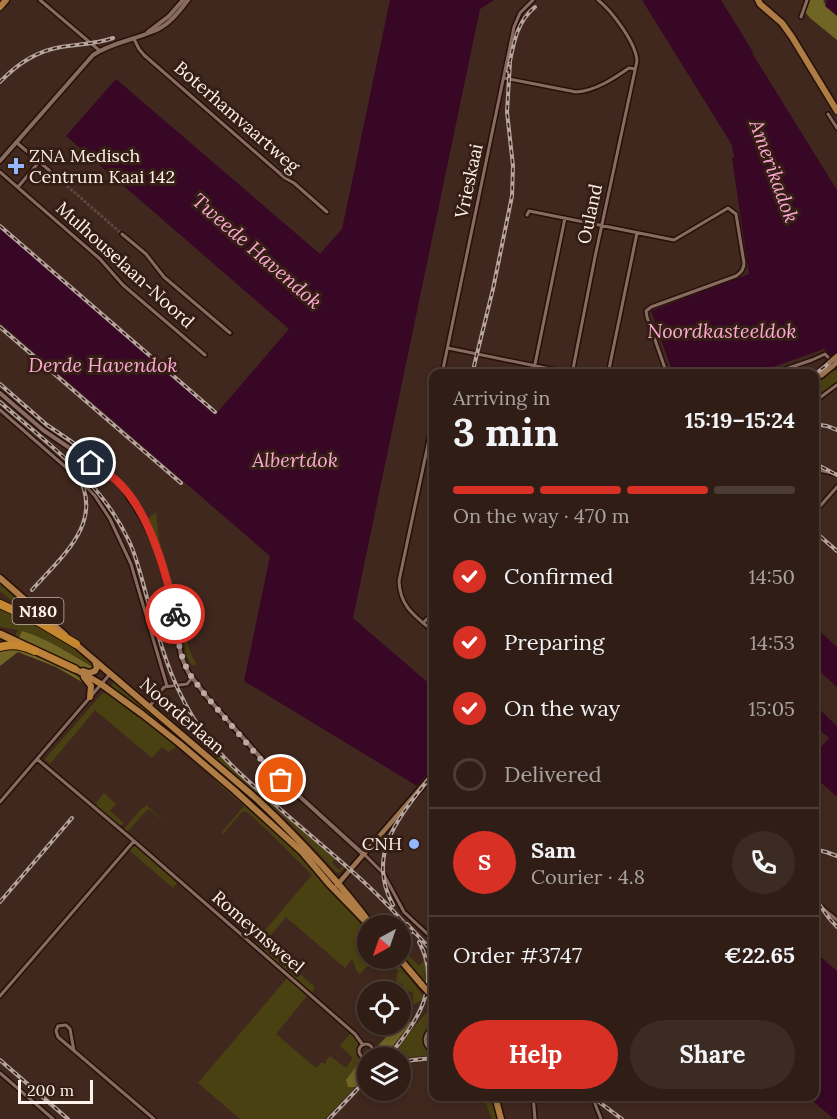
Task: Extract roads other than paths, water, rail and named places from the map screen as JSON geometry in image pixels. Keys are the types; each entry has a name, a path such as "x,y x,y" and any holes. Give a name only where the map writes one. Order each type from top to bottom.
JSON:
{"highway":[{"path":"0,604 39,622 76,644"},
{"name":"Noorderlaan","path":"0,634 75,669"},
{"path":"0,646 17,645 35,651"}],"main road":[{"path":"0,7 6,0"},
{"path":"758,0 782,23 837,111"},
{"path":"819,372 834,364 837,356"},
{"name":"Noorderlaan","path":"0,578 292,832 324,866 363,915"},
{"path":"75,669 87,673 93,672 97,667 95,660"},
{"path":"75,669 90,683 92,688 90,697"},
{"name":"Noorderlaan","path":"75,669 101,684 180,744 268,820 288,838 360,915"},
{"path":"180,744 185,738"},
{"path":"338,894 336,888 338,883 429,779"},
{"path":"324,866 337,876 346,874"},
{"name":"Noorderlaan","path":"315,867 330,880 338,883"},
{"path":"408,969 429,993"},
{"path":"496,1101 501,1119"}],"street":[{"path":"40,0 100,51"},
{"path":"145,34 169,16 183,0"},
{"path":"0,161 86,62 100,51 113,45 155,31 179,12 188,0"},
{"name":"Vrieskaai","path":"443,369 517,20 525,7 533,0"},
{"name":"Ouland","path":"574,369 637,61 636,53 616,19 598,0"},
{"path":"801,17 807,0"},
{"name":"Boterhamvaartweg","path":"134,39 144,55 327,212"},
{"path":"504,78 576,92 586,91 617,77 629,68 635,69"},
{"path":"828,114 837,128"},
{"path":"16,142 50,171"},
{"path":"18,187 39,162"},
{"name":"Mulhouselaan-Noord","path":"0,172 100,259 123,285 205,355"},
{"path":"527,215 529,211 674,240 728,208 734,211 737,217 744,263 742,271 736,276 648,308 646,314 666,369"},
{"path":"534,369 565,218"},
{"path":"609,369 637,233"},
{"path":"122,234 146,254 164,277 230,333"},
{"path":"448,348 554,369"},
{"path":"786,369 825,354 834,364"},
{"path":"819,398 837,385"},
{"path":"0,393 48,434 111,476 123,488 152,534 173,606 181,656 192,678 269,768 379,867 404,912 429,935"},
{"path":"0,410 77,477 110,519 131,564 167,686"},
{"path":"429,440 399,581 404,603 413,615 429,628"},
{"path":"819,470 837,474"},
{"path":"819,507 837,487"},
{"path":"423,623 429,617"},
{"path":"0,802 111,674"},
{"path":"149,707 161,689 167,686 187,684 192,678"},
{"name":"Romeynsweel","path":"37,759 355,1034 363,1045"},
{"path":"0,996 134,842"},
{"path":"819,905 837,920"},
{"path":"74,1051 70,1029 63,1025 58,1026 57,1035 74,1051 154,1119"},
{"path":"429,1030 425,1040 429,1048"},
{"path":"369,1044 372,1047 369,1057 360,1053 363,1045 369,1044"},
{"path":"0,1073 53,1119"},
{"path":"534,1101 536,1119"},
{"path":"594,1101 601,1119"}],"water":[{"name":"Albertdok","path":"390,0 494,0 480,9 353,618 429,684 429,772 417,786 244,681 270,556 0,323 0,228 216,414 289,329 66,136 116,79 320,254 342,229"},
{"name":"Amerikadok","path":"642,0 721,0 837,190 837,363 824,349 767,369 672,369 651,311 749,274 732,145"},
{"path":"827,0 837,0 837,16 825,6"},
{"path":"819,631 837,647 837,687 819,671"},
{"path":"819,709 837,726 837,797 819,781 819,749 829,738 819,729"},
{"path":"819,955 837,971 837,1119 813,1101 819,1101"}],"tunnel":[{"path":"50,171 122,234"}],"railway":[{"path":"508,71 519,28 528,13 535,7"},
{"path":"0,82 20,64 35,55 61,47 113,38"},
{"path":"474,366 512,196 513,166 507,112 510,63"},
{"path":"0,226 215,412"},
{"path":"0,327 181,483"},
{"path":"819,371 837,357"},
{"path":"0,384 47,425 109,467"},
{"path":"0,402 55,449 89,482 117,520 135,556 169,669 183,700 210,742 248,781 365,883 412,932"},
{"path":"819,425 837,430"},
{"path":"819,466 837,475"},
{"path":"32,590 67,551 83,523 86,508 85,491 77,474"},
{"path":"819,535 837,551"},
{"path":"393,905 385,886 383,868 385,850 400,818 429,778"},
{"path":"0,902 72,818"},
{"path":"819,850 837,856"},
{"path":"819,904 837,927"},
{"path":"411,928 429,948"},
{"path":"396,1047 416,1018 427,989 426,958 419,942"},
{"path":"411,1060 429,1058"},
{"path":"0,1060 68,1119"},
{"path":"329,1119 357,1090"},
{"path":"598,1101 622,1119"}],"place":[{"name":"ZNA Medisch Centrum Kaai 142","path":"16,166"},
{"name":"CNH","path":"414,844"}],"water label":[{"name":"Tweede Havendok","path":"257,251"},
{"name":"Noordkasteeldok","path":"722,331"},
{"name":"Derde Havendok","path":"103,365"}]}
